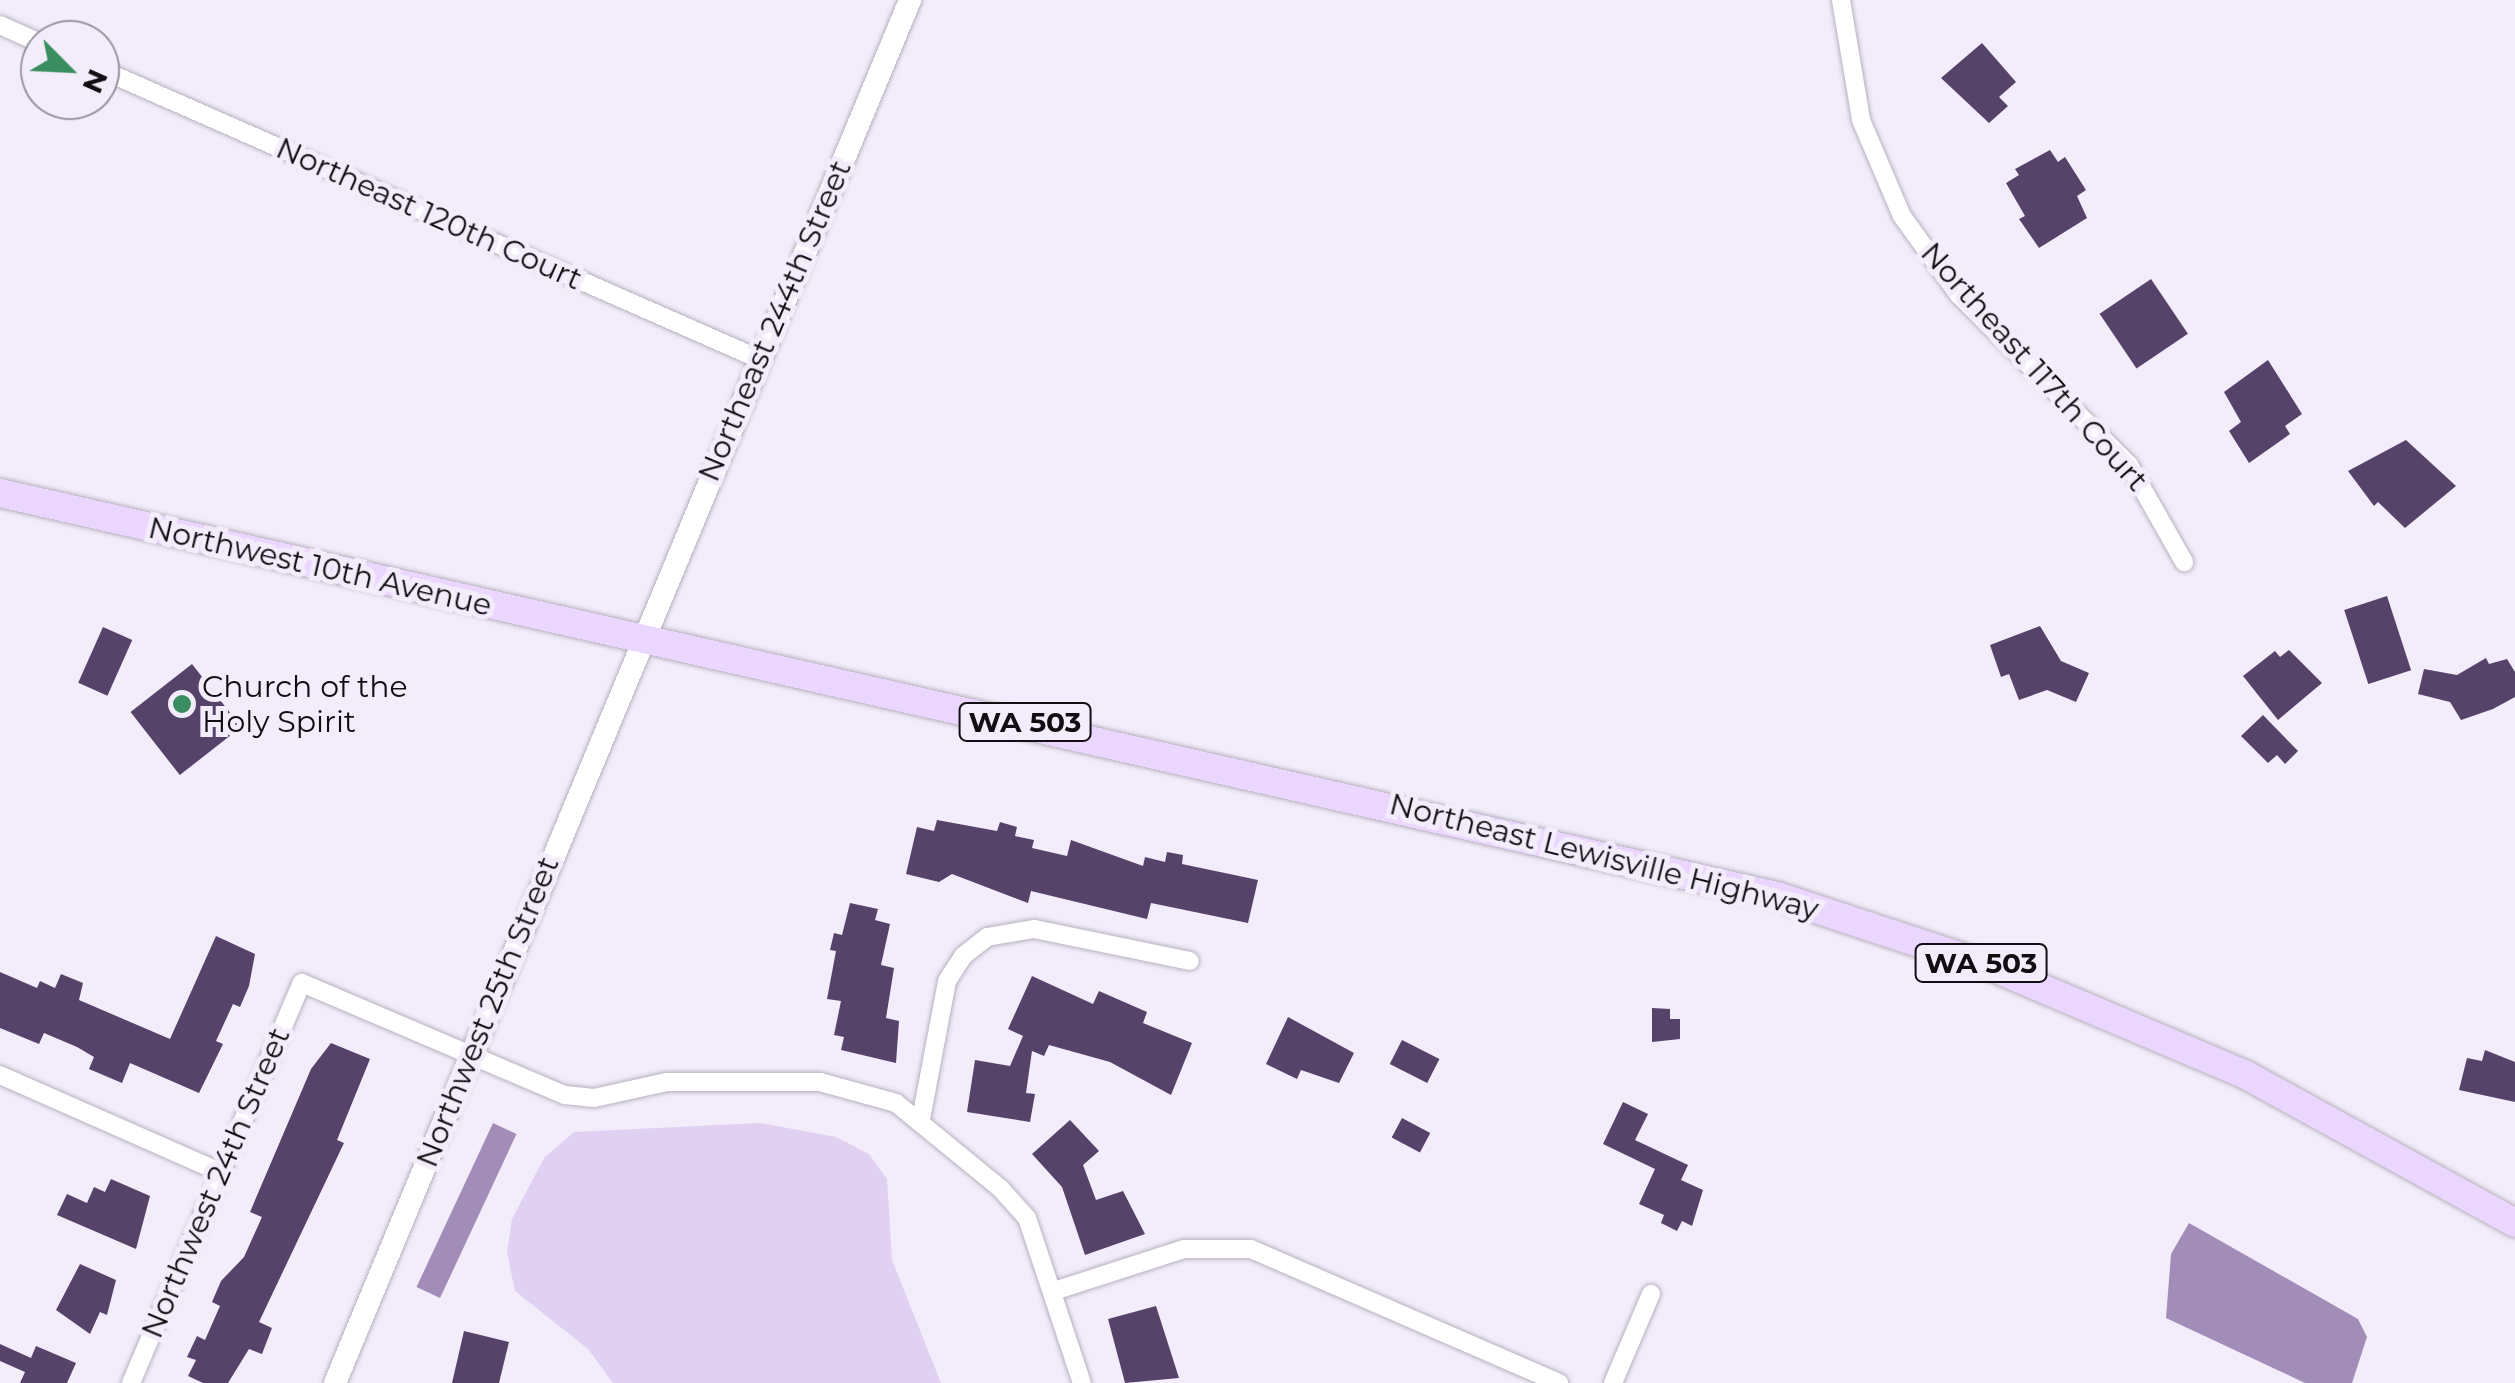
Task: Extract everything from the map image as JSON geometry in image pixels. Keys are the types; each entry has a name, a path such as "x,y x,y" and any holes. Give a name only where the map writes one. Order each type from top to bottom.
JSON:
{"main road":[{"name":"Northwest 10th Avenue","path":"0,493 641,642"},
{"name":"Northeast Lewisville Highway","path":"641,642 1408,808 1825,911 2058,993 2246,1075 2515,1224"}],"street":[{"name":"Northeast 244th Street","path":"641,642 910,0"},
{"name":"Northeast 117th Court","path":"1841,0 1861,120 1902,216 1959,295 2130,465 2184,562"},
{"name":"Northeast 120th Court","path":"120,78 758,358"},
{"name":"Northwest 25th Street","path":"335,1383 641,642"},
{"path":"921,1118 947,980 974,946 1002,932 1034,928 1190,960"},
{"name":"Northwest 24th Street","path":"130,1383 302,984 470,1054"},
{"path":"470,1054 582,1098 668,1082 820,1082 874,1093 921,1118 1014,1202 1036,1236 1082,1383"},
{"path":"0,1075 220,1172"},
{"path":"1054,1292 1184,1249 1251,1249 1559,1383"},
{"path":"1613,1383 1651,1294"}],"shaded area":[{"path":"493,1123 517,1134 440,1298 417,1287"},
{"path":"760,1123 836,1137 869,1154 887,1179 892,1260 941,1383 613,1383 588,1349 515,1291 507,1252 512,1219 544,1158 574,1132"},
{"path":"2189,1223 2358,1319 2367,1337 2352,1383 2305,1383 2166,1318 2171,1254"}],"building":[{"path":"1982,43 2016,82 1999,97 2008,106 1989,123 1941,78"},
{"path":"2050,150 2058,162 2065,157 2086,190 2077,196 2087,218 2039,248 2019,219 2025,216 2006,183 2019,175 2015,169"},
{"path":"2151,279 2188,334 2137,368 2100,314"},
{"path":"2268,360 2302,414 2285,426 2290,434 2249,463 2229,431 2241,422 2224,392"},
{"path":"2406,440 2456,486 2405,528 2378,502 2374,506 2348,471"},
{"path":"2387,596 2411,670 2368,684 2344,610"},
{"path":"2040,626 2061,661 2089,673 2076,702 2047,690 2019,700 2009,674 2001,677 1990,645"},
{"path":"103,627 132,640 107,696 78,683"},
{"path":"2289,650 2322,683 2278,720 2243,676 2275,651 2280,657"},
{"path":"2486,658 2489,664 2507,659 2515,672 2515,697 2461,720 2450,702 2418,694 2424,669 2457,675"},
{"name":"Church of the Holy Spirit","path":"192,664 241,727 180,775 131,712"},
{"path":"2263,715 2298,751 2285,764 2277,755 2268,763 2241,736"},
{"path":"937,820 997,831 1000,822 1017,827 1015,836 1034,840 1032,848 1067,856 1071,840 1143,866 1145,857 1165,862 1167,852 1183,855 1182,864 1258,880 1248,923 1151,903 1147,919 1031,891 1028,903 952,874 939,882 906,874 917,827 934,831"},
{"path":"850,903 878,909 875,920 890,924 881,965 894,968 886,1018 899,1021 896,1063 841,1050 844,1037 834,1035 841,1001 827,999 836,951 830,950 834,933 842,935"},
{"path":"216,936 255,954 249,986 240,1007 233,1004 216,1041 223,1044 199,1093 130,1063 122,1083 89,1069 94,1057 77,1047 44,1033 39,1044 0,1028 0,972 37,988 40,981 55,988 61,974 83,983 79,1000 170,1039"},
{"path":"1032,976 1093,1004 1099,991 1147,1012 1143,1023 1192,1043 1171,1095 1110,1062 1049,1045 1044,1056 1032,1051 1026,1093 1035,1094 1030,1122 967,1112 975,1060 1010,1066 1023,1036 1008,1029"},
{"path":"1652,1008 1670,1009 1670,1019 1680,1019 1680,1039 1652,1042"},
{"path":"1288,1017 1354,1053 1339,1083 1301,1070 1297,1079 1266,1064"},
{"path":"1402,1040 1439,1059 1427,1083 1390,1064"},
{"path":"331,1043 370,1059 337,1140 344,1143 259,1322 272,1328 262,1354 249,1349 228,1383 203,1383 188,1376 196,1360 187,1357 197,1336 205,1340 220,1306 212,1302 221,1281 244,1257 262,1217 250,1212 311,1069"},
{"path":"2485,1050 2515,1062 2515,1102 2459,1090 2467,1058 2482,1061"},
{"path":"1623,1102 1648,1114 1635,1140 1688,1165 1681,1180 1703,1190 1692,1226 1682,1221 1677,1231 1661,1223 1664,1215 1639,1204 1655,1169 1603,1144"},
{"path":"1402,1118 1430,1133 1420,1152 1392,1137"},
{"path":"1070,1120 1099,1151 1083,1165 1096,1200 1123,1191 1145,1234 1085,1255 1062,1187 1032,1154"},
{"path":"111,1179 150,1196 136,1249 57,1215 67,1194 87,1203 94,1187 105,1192"},
{"path":"80,1264 116,1280 107,1315 100,1312 90,1334 56,1310"},
{"path":"1156,1306 1179,1378 1125,1383 1108,1319"},
{"path":"464,1331 509,1342 499,1383 452,1383"},
{"path":"0,1344 31,1358 36,1346 76,1363 67,1383 20,1383 25,1372 0,1361"}],"place":[{"name":"Church of the Holy Spirit","path":"182,704"}]}
